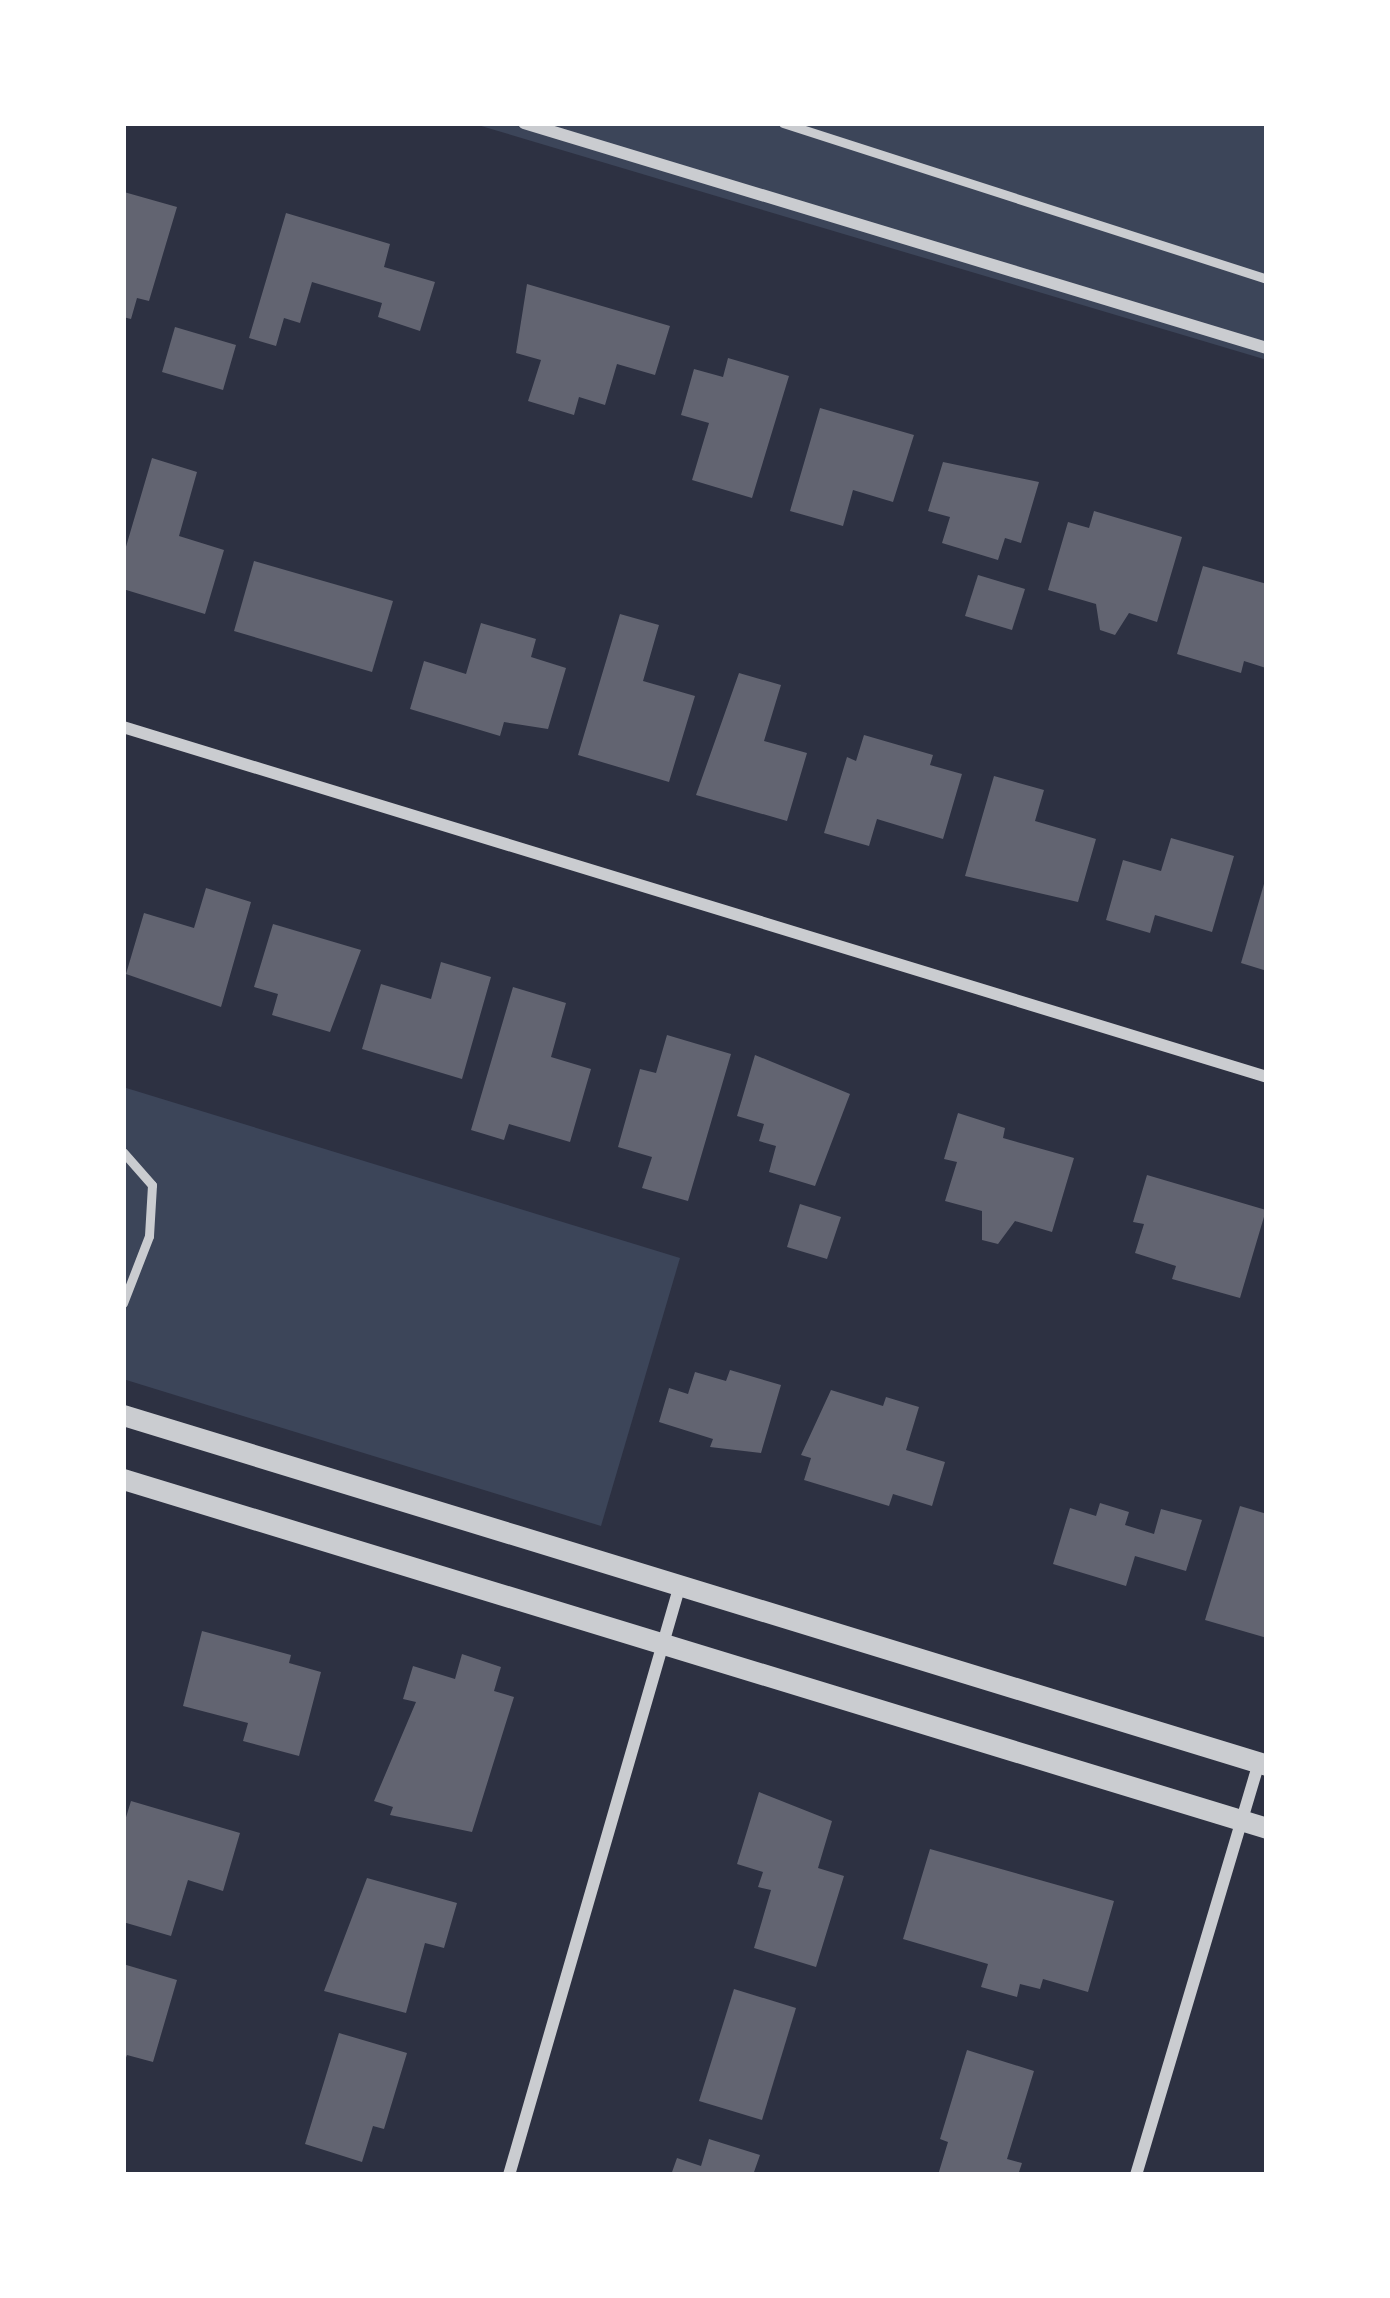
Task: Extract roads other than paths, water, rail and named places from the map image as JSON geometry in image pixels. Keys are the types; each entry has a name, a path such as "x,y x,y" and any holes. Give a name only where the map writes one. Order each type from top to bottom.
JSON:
{"street":[{"path":"524,123 1267,348"},
{"path":"123,727 1267,1077"},
{"path":"123,1415 1263,1764 1241,1820 1136,2175"},
{"path":"123,1479 1267,1828"},
{"path":"508,2175 680,1583"}],"lane":[{"path":"783,123 1267,279"},
{"path":"123,1152 152,1185 148,1236 123,1303"}]}
